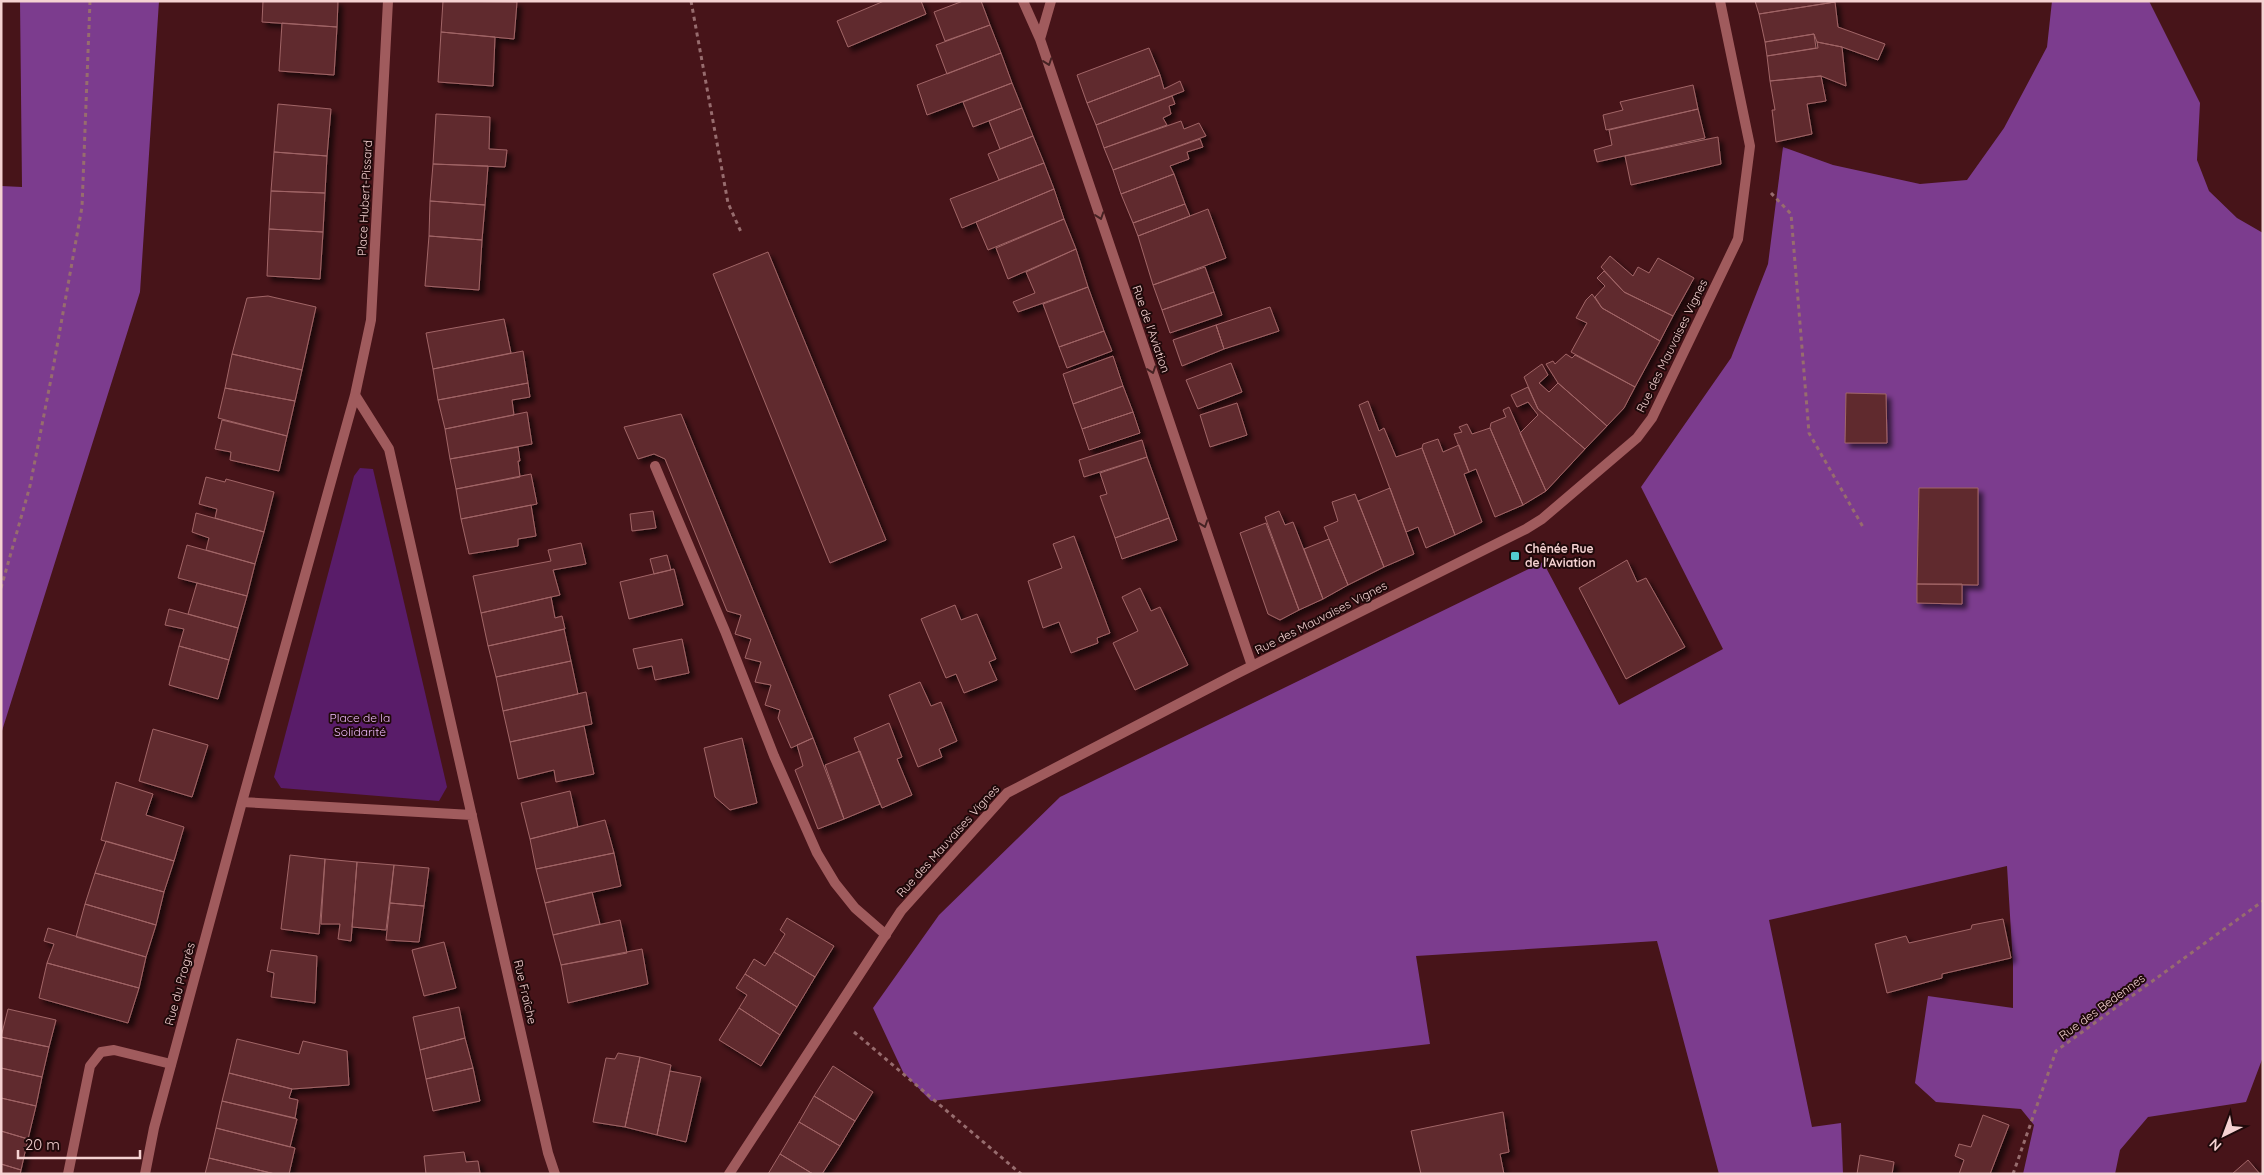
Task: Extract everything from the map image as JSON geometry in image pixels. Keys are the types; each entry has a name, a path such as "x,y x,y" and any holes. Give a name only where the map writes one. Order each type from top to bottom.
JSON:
{"street":[{"name":"Place Hubert-Pissard","path":"355,394 371,320 388,1"},
{"name":"Rue de l'Aviation","path":"1022,1 1040,39 1252,666"},
{"path":"1040,39 1051,1"},
{"name":"Rue des Mauvaises Vignes","path":"729,1174 901,911 1007,793 1252,666 1526,529 1542,519 1637,438 1652,418 1738,239 1750,146 1720,1"},
{"path":"355,394 389,449 472,815 242,802 355,394"},
{"path":"655,466 725,631 774,756 817,853 835,884 855,908 886,935"},
{"name":"Rue du Progrès","path":"145,1174 154,1128 242,802"},
{"name":"Rue Fraîche","path":"472,815 548,1153 555,1174"},
{"path":"68,1174 90,1066 101,1052 114,1050 172,1064"}],"path":[{"path":"1,588 30,486 82,206 90,1"},
{"path":"691,1 728,203 741,232"},
{"path":"1747,169 1791,214 1809,433 1863,527"},
{"name":"Rue des Bedennes","path":"2013,1174 2056,1051 2263,901"},
{"path":"833,1015 1021,1174"}],"green space":[{"name":"Place de la Solidarité","path":"360,468 373,469 447,787 439,801 281,788 274,777 354,476"}],"shaded area":[{"path":"20,1 159,1 140,292 1,734 1,186 22,187"},
{"path":"2052,1 2149,1 2200,103 2197,160 2209,191 2237,218 2263,233 2263,1057 2246,1102 2148,1117 2120,1150 2115,1174 2023,1174 2034,1125 2021,1109 1936,1102 1915,1083 1928,996 2013,1008 2013,965 2007,866 1769,920 1812,1127 1841,1123 1843,1174 1719,1174 1657,941 1416,956 1430,1044 931,1101 903,1072 873,1008 939,915 1060,797 1543,562 1619,705 1723,649 1641,487 1731,358 1768,264 1783,147 1833,165 1920,184 1967,180 2004,128 2047,47"}],"building":[{"path":"263,1 338,1 337,27 262,22"},
{"path":"443,1 517,2 514,39 441,32"},
{"path":"884,1 921,1 926,14 848,47 837,21"},
{"path":"963,1 981,1 990,25 945,41 934,12"},
{"path":"1755,1 1835,1 1835,2 1759,14"},
{"path":"1835,2 1838,27 1885,44 1878,60 1842,47 1817,42 1814,34 1765,42 1759,14"},
{"path":"282,23 337,27 334,75 279,71"},
{"path":"990,25 1001,53 947,74 936,45"},
{"path":"441,32 495,37 493,86 438,82"},
{"path":"1814,34 1816,48 1767,56 1765,42"},
{"path":"1817,42 1842,47 1846,86 1821,76 1770,81 1767,56 1818,48"},
{"path":"1149,48 1160,75 1087,103 1077,75"},
{"path":"1001,53 1012,83 927,115 917,85"},
{"path":"1160,75 1164,89 1180,81 1184,91 1096,125 1087,103"},
{"path":"1821,76 1826,101 1807,104 1812,134 1776,142 1772,110 1775,110 1770,81"},
{"path":"1012,83 1022,108 973,127 963,102"},
{"path":"1693,85 1698,109 1606,130 1603,115 1623,110 1620,102"},
{"path":"1172,96 1175,104 1169,106 1171,114 1163,118 1167,125 1104,148 1096,125"},
{"path":"278,104 331,109 327,156 274,152"},
{"path":"1022,108 1033,136 1000,149 989,121"},
{"path":"1698,109 1705,138 1597,162 1594,150 1612,145 1609,130"},
{"path":"436,114 490,117 489,149 507,150 505,167 433,164"},
{"path":"1181,121 1184,129 1199,123 1206,136 1113,170 1104,148"},
{"path":"1033,136 1044,163 999,180 988,154"},
{"path":"1718,137 1721,164 1631,185 1625,156"},
{"path":"1200,139 1203,147 1187,152 1189,159 1170,166 1174,174 1121,194 1113,170"},
{"path":"274,152 327,156 325,193 271,191"},
{"path":"1044,163 1054,189 962,228 950,199"},
{"path":"433,164 488,166 485,205 430,201"},
{"path":"1174,174 1185,204 1133,223 1121,194"},
{"path":"1054,189 1064,219 988,250 976,222"},
{"path":"271,191 325,193 323,232 269,229"},
{"path":"430,201 485,205 482,240 429,236"},
{"path":"1185,204 1190,216 1138,236 1133,223"},
{"path":"1208,209 1226,258 1153,285 1138,236"},
{"path":"1064,219 1076,249 1008,279 996,248"},
{"path":"269,229 323,232 320,279 267,276"},
{"path":"429,236 482,240 479,290 425,286"},
{"path":"1076,249 1088,287 1018,312 1013,302 1035,293 1026,272"},
{"path":"768,252 886,540 830,563 713,274"},
{"path":"1610,256 1633,276 1638,267 1649,273 1658,258 1694,278 1673,316 1624,292 1601,267"},
{"path":"1205,267 1214,292 1162,310 1153,285"},
{"path":"1604,271 1624,292 1673,316 1660,341 1602,308 1595,297 1605,286 1597,278"},
{"path":"1088,287 1104,331 1059,347 1043,304"},
{"path":"1214,292 1222,315 1170,333 1162,310"},
{"path":"1592,294 1602,308 1660,341 1635,387 1571,352 1587,323 1576,318 1586,300"},
{"path":"268,296 316,307 302,370 232,354 247,298"},
{"path":"1270,307 1279,331 1224,349 1216,325"},
{"path":"504,319 511,353 433,369 426,333"},
{"path":"1216,325 1224,349 1182,366 1173,340"},
{"path":"1104,331 1112,351 1067,368 1059,347"},
{"path":"523,351 528,383 438,400 433,369"},
{"path":"232,354 302,370 295,401 225,388"},
{"path":"1566,354 1572,358 1575,355 1635,387 1624,408 1607,426 1558,383 1546,364 1553,361 1555,364"},
{"path":"1113,356 1123,386 1073,404 1063,374"},
{"path":"1231,363 1242,392 1198,409 1186,380"},
{"path":"1542,364 1548,375 1539,383 1549,392 1558,383 1607,426 1585,449 1538,409 1524,377"},
{"path":"528,383 530,397 512,400 514,415 445,429 438,400"},
{"path":"1123,386 1133,412 1082,429 1073,404"},
{"path":"1528,387 1538,409 1585,449 1546,491 1520,433 1538,415 1528,402 1517,407 1511,395"},
{"path":"225,388 295,401 287,436 218,418"},
{"path":"1846,393 1886,394 1887,443 1845,443"},
{"path":"1368,401 1379,431 1384,428 1396,457 1422,448 1455,535 1426,548 1418,527 1406,532 1359,405"},
{"path":"1237,403 1247,435 1210,447 1200,415"},
{"path":"1509,407 1546,491 1523,505 1490,428 1491,423 1506,417 1503,410"},
{"path":"527,412 532,444 450,459 445,429"},
{"path":"1133,412 1140,433 1089,450 1082,429"},
{"path":"681,414 813,738 791,748 778,718 780,710 765,705 771,685 755,682 761,662 745,658 751,639 735,634 741,615 727,611 665,459 654,454 638,459 624,427"},
{"path":"222,420 287,436 279,471 230,460 231,452 215,449"},
{"path":"1467,424 1472,434 1490,428 1523,505 1495,517 1476,469 1469,472 1454,434 1462,432 1459,427"},
{"path":"1438,439 1443,452 1459,445 1469,472 1464,474 1482,522 1455,535 1422,448 1423,444"},
{"path":"1142,440 1147,457 1084,477 1079,460"},
{"path":"518,447 520,477 456,489 450,459"},
{"path":"1147,457 1169,518 1115,538 1100,496 1107,494 1100,473"},
{"path":"531,474 537,504 461,519 456,489"},
{"path":"206,477 225,482 226,479 274,492 264,532 215,518 217,509 199,504"},
{"path":"1390,488 1414,554 1384,567 1358,501"},
{"path":"1919,488 1978,488 1978,585 1917,584"},
{"path":"1355,494 1384,567 1348,585 1324,527 1338,521 1332,502"},
{"path":"531,505 536,536 518,539 518,546 469,554 461,519"},
{"path":"653,511 656,528 632,531 630,514"},
{"path":"1279,511 1285,525 1293,522 1323,599 1299,610 1265,517"},
{"path":"196,513 264,532 255,564 206,550 209,538 192,532"},
{"path":"1169,518 1177,540 1122,559 1115,538"},
{"path":"1266,523 1299,610 1280,620 1268,614 1240,533"},
{"path":"1074,536 1110,633 1097,638 1098,643 1071,653 1059,622 1043,628 1028,581 1062,568 1053,544"},
{"path":"1329,539 1348,585 1323,599 1304,549"},
{"path":"581,543 586,564 553,570 560,595 481,613 473,576 551,561 548,550"},
{"path":"187,545 255,564 247,596 178,578"},
{"path":"667,555 671,570 654,574 650,559"},
{"path":"1627,560 1637,582 1646,578 1685,647 1626,679 1579,588"},
{"path":"674,569 683,605 629,619 620,582"},
{"path":"197,583 247,596 238,628 188,614"},
{"path":"1917,584 1962,584 1962,604 1917,603"},
{"path":"1140,588 1151,611 1160,607 1188,665 1135,690 1113,643 1138,631 1122,597"},
{"path":"551,597 555,618 562,616 565,629 488,646 481,613"},
{"path":"955,605 961,620 977,614 996,659 989,662 997,680 964,693 956,674 946,678 921,619"},
{"path":"169,609 238,628 229,660 179,646 184,629 165,625"},
{"path":"564,629 571,661 496,677 488,646"},
{"path":"682,639 689,673 655,680 652,666 638,669 633,649"},
{"path":"179,646 229,660 218,699 169,685"},
{"path":"571,661 578,694 503,711 496,677"},
{"path":"920,682 931,706 941,702 957,741 939,749 942,757 918,767 889,695"},
{"path":"586,692 592,724 510,742 503,711"},
{"path":"889,723 902,757 897,759 912,795 882,808 854,738"},
{"path":"584,726 594,774 556,782 554,770 518,779 510,742"},
{"path":"153,729 208,745 192,797 139,781"},
{"path":"742,738 757,803 730,810 715,797 704,748"},
{"path":"813,738 844,819 818,829 795,770 803,766 797,745"},
{"path":"860,751 880,804 844,819 825,765"},
{"path":"116,782 153,794 146,815 184,827 174,861 101,840"},
{"path":"570,791 578,827 530,839 521,803"},
{"path":"605,820 614,853 536,869 530,839"},
{"path":"106,841 174,861 164,892 95,873"},
{"path":"614,853 621,886 545,903 536,869"},
{"path":"290,855 325,859 319,934 281,929"},
{"path":"325,859 357,862 351,941 338,939 340,924 321,924"},
{"path":"357,862 394,865 386,930 352,927"},
{"path":"394,865 429,868 424,906 390,903"},
{"path":"95,873 164,892 156,925 85,904"},
{"path":"592,892 600,924 553,935 545,903"},
{"path":"390,903 424,906 419,942 386,940"},
{"path":"85,904 156,925 146,957 76,937"},
{"path":"787,918 834,946 815,977 774,952 785,934 780,930"},
{"path":"2003,919 2011,958 1942,974 1942,978 1887,993 1875,944 1906,936 1909,943 1971,929 1972,925"},
{"path":"620,920 627,953 561,965 553,935"},
{"path":"48,928 146,957 139,988 47,963 54,944 44,941"},
{"path":"444,942 456,988 424,996 412,950"},
{"path":"642,949 648,984 568,1003 561,965"},
{"path":"271,950 317,956 315,1003 271,997 274,973 267,971"},
{"path":"774,952 815,977 797,1007 745,974 754,959 765,966"},
{"path":"47,963 139,988 128,1023 39,998"},
{"path":"745,974 797,1007 780,1035 739,1008 747,995 736,988"},
{"path":"459,1007 465,1038 420,1050 413,1017"},
{"path":"739,1008 780,1035 761,1066 719,1040"},
{"path":"8,1009 56,1020 49,1047 1,1037"},
{"path":"1,1037 49,1047 42,1077 1,1068"},
{"path":"465,1038 473,1068 426,1079 420,1050"},
{"path":"237,1039 299,1054 303,1041 347,1051 349,1085 292,1089 229,1073"},
{"path":"618,1053 640,1057 625,1127 593,1122 606,1058 615,1059"},
{"path":"640,1057 671,1065 657,1135 625,1127"},
{"path":"833,1066 873,1092 855,1121 814,1096"},
{"path":"1,1068 42,1077 36,1106 1,1098"},
{"path":"473,1068 480,1101 433,1111 426,1079"},
{"path":"670,1071 701,1077 686,1142 657,1135"},
{"path":"229,1073 292,1089 289,1098 298,1100 295,1118 222,1101"},
{"path":"814,1096 855,1121 840,1146 799,1122"},
{"path":"1,1098 36,1106 28,1139 1,1131"},
{"path":"222,1101 297,1119 290,1147 216,1128"},
{"path":"1503,1112 1509,1152 1500,1154 1504,1174 1421,1174 1411,1131"},
{"path":"1983,1115 2009,1125 1990,1174 1959,1174 1964,1160 1955,1156 1959,1144 1971,1147"},
{"path":"799,1122 840,1146 822,1174 813,1174 780,1154"},
{"path":"216,1128 295,1148 289,1174 275,1174 209,1158"},
{"path":"1,1131 28,1139 21,1170 1,1164"},
{"path":"464,1152 466,1162 478,1161 480,1173 426,1174 424,1156"},
{"path":"780,1154 813,1174 768,1174"},
{"path":"1860,1155 1894,1162 1892,1174 1857,1174"},
{"path":"209,1158 275,1174 205,1174"},
{"path":"2248,1160 2260,1174 2232,1174"},
{"path":"1,1164 21,1170 20,1174 1,1174"}],"place":[{"name":"Chênée Rue de l'Aviation","path":"1515,556"}]}
